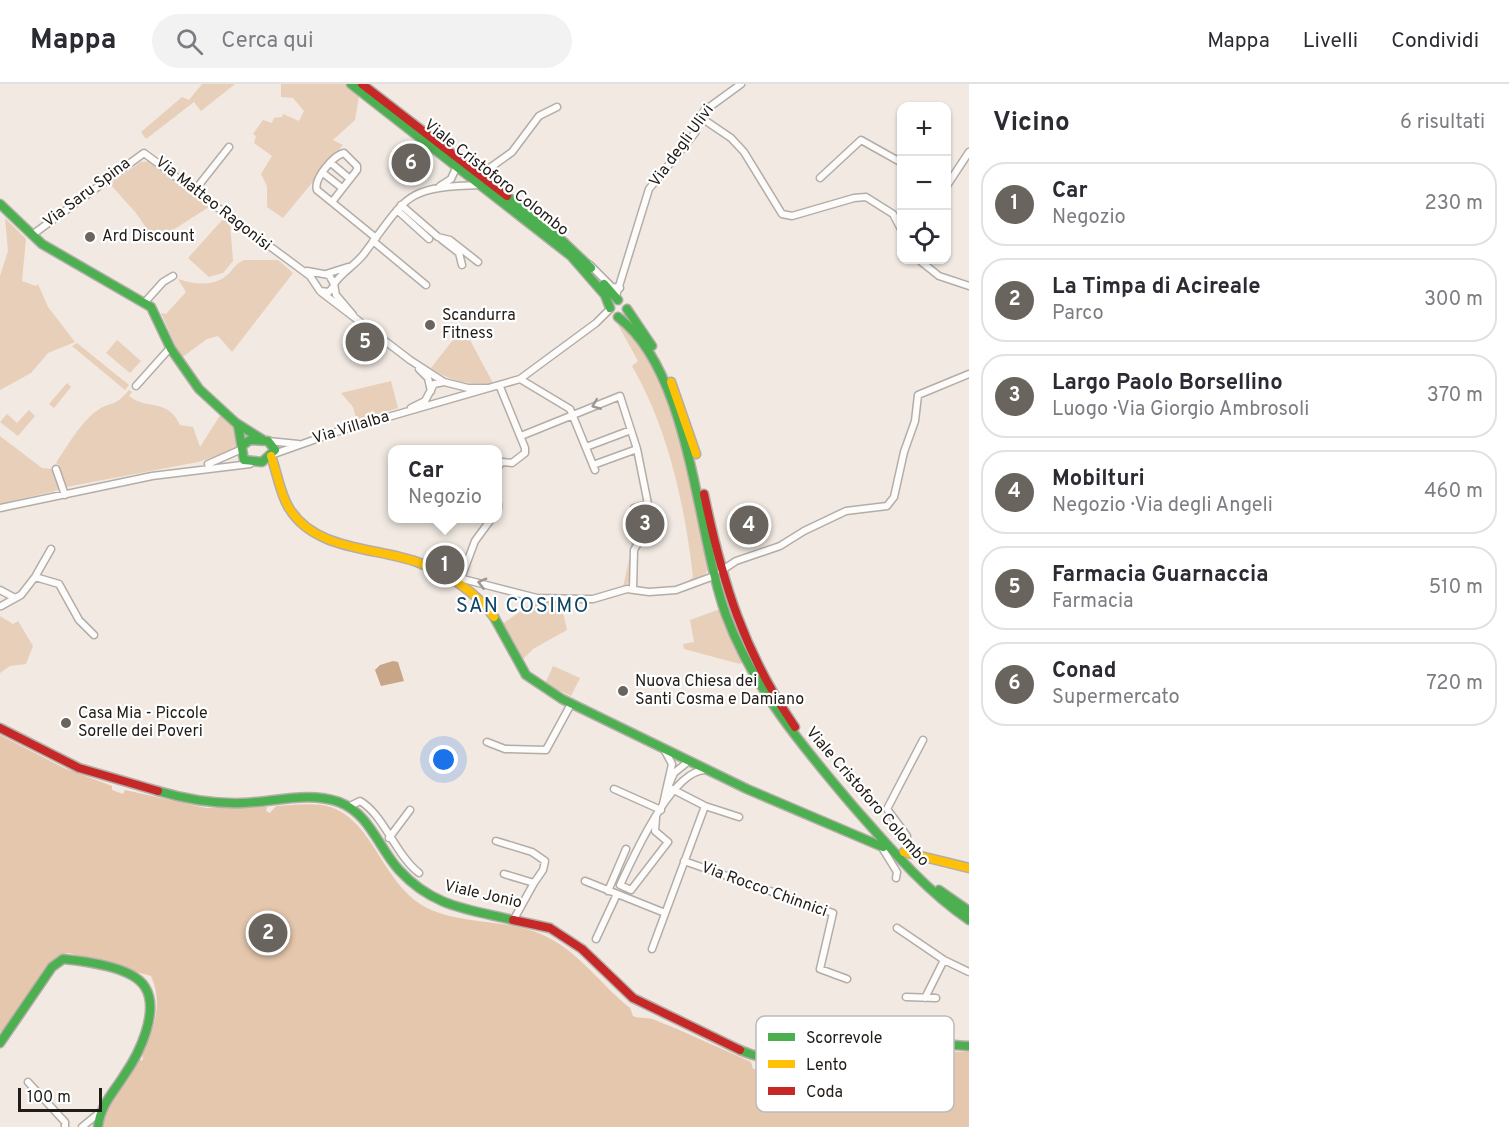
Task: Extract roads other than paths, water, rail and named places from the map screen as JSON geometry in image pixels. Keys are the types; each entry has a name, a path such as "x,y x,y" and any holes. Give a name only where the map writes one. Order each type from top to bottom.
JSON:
{"main road":[{"name":"Viale Cristoforo Colombo","path":"351,84 483,185 583,267 605,295 613,312 633,330 645,346 680,420 717,574 739,647 761,689 786,726 927,888 969,920"},
{"name":"Viale Cristoforo Colombo","path":"363,84 584,260 621,297 657,356 685,418 697,457 717,574 746,646 790,722 928,881 969,912"},
{"path":"0,204 32,235 56,252 145,302 158,316 170,348 201,391 236,422 266,440 274,448 272,455 276,478 289,508 319,535 342,544 417,562 461,580 493,615 526,675 547,691 707,770 822,823 882,847"},
{"path":"621,297 624,315 613,312 613,302 621,297"},
{"path":"236,422 243,436 244,460 266,466 276,478"},
{"path":"242,447 250,441 266,440"},
{"path":"256,463 272,455"},
{"name":"Viale Jonio","path":"0,728 79,768 183,798 242,803 315,797 348,807 366,822 398,869 426,894 454,906 550,928 573,942 643,1005 756,1057"},
{"path":"905,852 969,867"},
{"path":"0,1043 52,967 63,959 128,974 139,980 145,987 149,1001 142,1041 129,1069 99,1113 98,1127"},
{"name":"Viale Jonio","path":"954,1045 969,1046"}],"street":[{"name":"Via degli Ulivi","path":"621,297 635,228 649,189 695,133 700,117 716,100 741,84"},
{"path":"480,175 512,152 539,117 557,107"},
{"path":"700,117 731,138 744,152 782,214 792,216 854,198 866,197 893,214 897,222"},
{"path":"820,178 861,140 897,160"},
{"path":"195,190 229,147"},
{"path":"951,179 969,152"},
{"name":"Via Matteo Ragonisi","path":"144,153 149,154 310,276 318,287 353,315"},
{"name":"Via Saru Spina","path":"32,235 144,153"},
{"path":"332,202 357,166 344,153 337,156 323,173 315,184 317,190 426,285"},
{"path":"331,164 350,179"},
{"path":"439,186 451,178 457,166"},
{"path":"323,173 342,188"},
{"path":"351,266 324,274 317,279 318,287 329,292 374,239 399,207 425,189 439,186 483,185"},
{"path":"399,207 459,253 462,265"},
{"path":"399,207 429,239"},
{"path":"438,237 450,240 478,262"},
{"path":"925,264 939,276 969,286"},
{"path":"297,268 333,278 336,295 353,315 410,360 445,383 451,392 443,401"},
{"path":"145,302 163,282 173,276"},
{"path":"402,412 497,388 520,379 613,312"},
{"path":"136,386 170,348"},
{"path":"410,360 428,378 435,400 443,401"},
{"path":"489,523 475,541 461,580 537,598 568,597 584,600 616,590 633,589 649,592 676,590 717,574 736,561 780,546 838,514 887,507 894,497 904,452 915,421 918,395 969,374"},
{"path":"520,379 570,409 594,467 637,449"},
{"path":"402,412 425,401 434,384 445,383 468,388 497,388"},
{"path":"497,388 521,436 525,453 512,463 502,462"},
{"path":"521,436 620,396 637,449 654,533 642,537 634,550 633,589"},
{"name":"Via Villalba","path":"272,455 299,444 402,412"},
{"path":"586,447 631,430"},
{"path":"266,440 299,444"},
{"path":"200,468 231,456 242,447"},
{"path":"0,508 200,468 256,463"},
{"path":"56,469 65,495"},
{"path":"642,537 633,508 648,501"},
{"path":"1,607 21,595 35,577 51,549"},
{"path":"35,577 59,584 79,620 94,635"},
{"path":"1,607 2,590 15,598"},
{"path":"487,742 506,749 546,750 571,704"},
{"path":"905,852 907,836 887,809 923,740"},
{"path":"660,746 672,764 668,787"},
{"path":"681,782 689,761"},
{"path":"661,810 674,773 689,761"},
{"path":"656,818 655,831 668,842 631,890 620,885 649,826 681,782 693,772 707,770"},
{"path":"668,787 705,806 739,817"},
{"path":"614,789 661,810"},
{"path":"348,807 356,801 364,803 373,811 389,838 419,873"},
{"path":"652,949 705,806"},
{"path":"389,838 410,810"},
{"path":"496,841 532,852 545,861 543,870 514,918"},
{"path":"882,847 897,872 896,878"},
{"path":"608,891 626,849"},
{"name":"Via Rocco Chinnici","path":"684,861 833,913 820,969 847,979"},
{"path":"504,874 534,883"},
{"path":"585,881 665,913"},
{"path":"596,939 617,894"},
{"path":"897,928 944,960 969,972"},
{"path":"925,998 944,960"},
{"path":"906,997 936,998"},
{"path":"28,1082 65,1122 65,1127"},
{"path":"81,1127 99,1113"}],"place":[{"name":"Conad","path":"411,163"},
{"name":"Ard Discount","path":"90,237"},
{"name":"Scandurra Fitness","path":"430,325"},
{"name":"Farmacia Guarnaccia","path":"365,342"},
{"name":"Largo Paolo Borsellino","path":"645,524"},
{"name":"Mobilturi","path":"749,525"},
{"name":"Car","path":"445,565"},
{"name":"Nuova Chiesa dei Santi Cosma e Damiano","path":"623,691"},
{"name":"Casa Mia - Piccole Sorelle dei Poveri","path":"66,723"},
{"name":"La Timpa di Acireale","path":"268,933"}],"district":[{"name":"SAN COSIMO","path":"523,607"}]}
